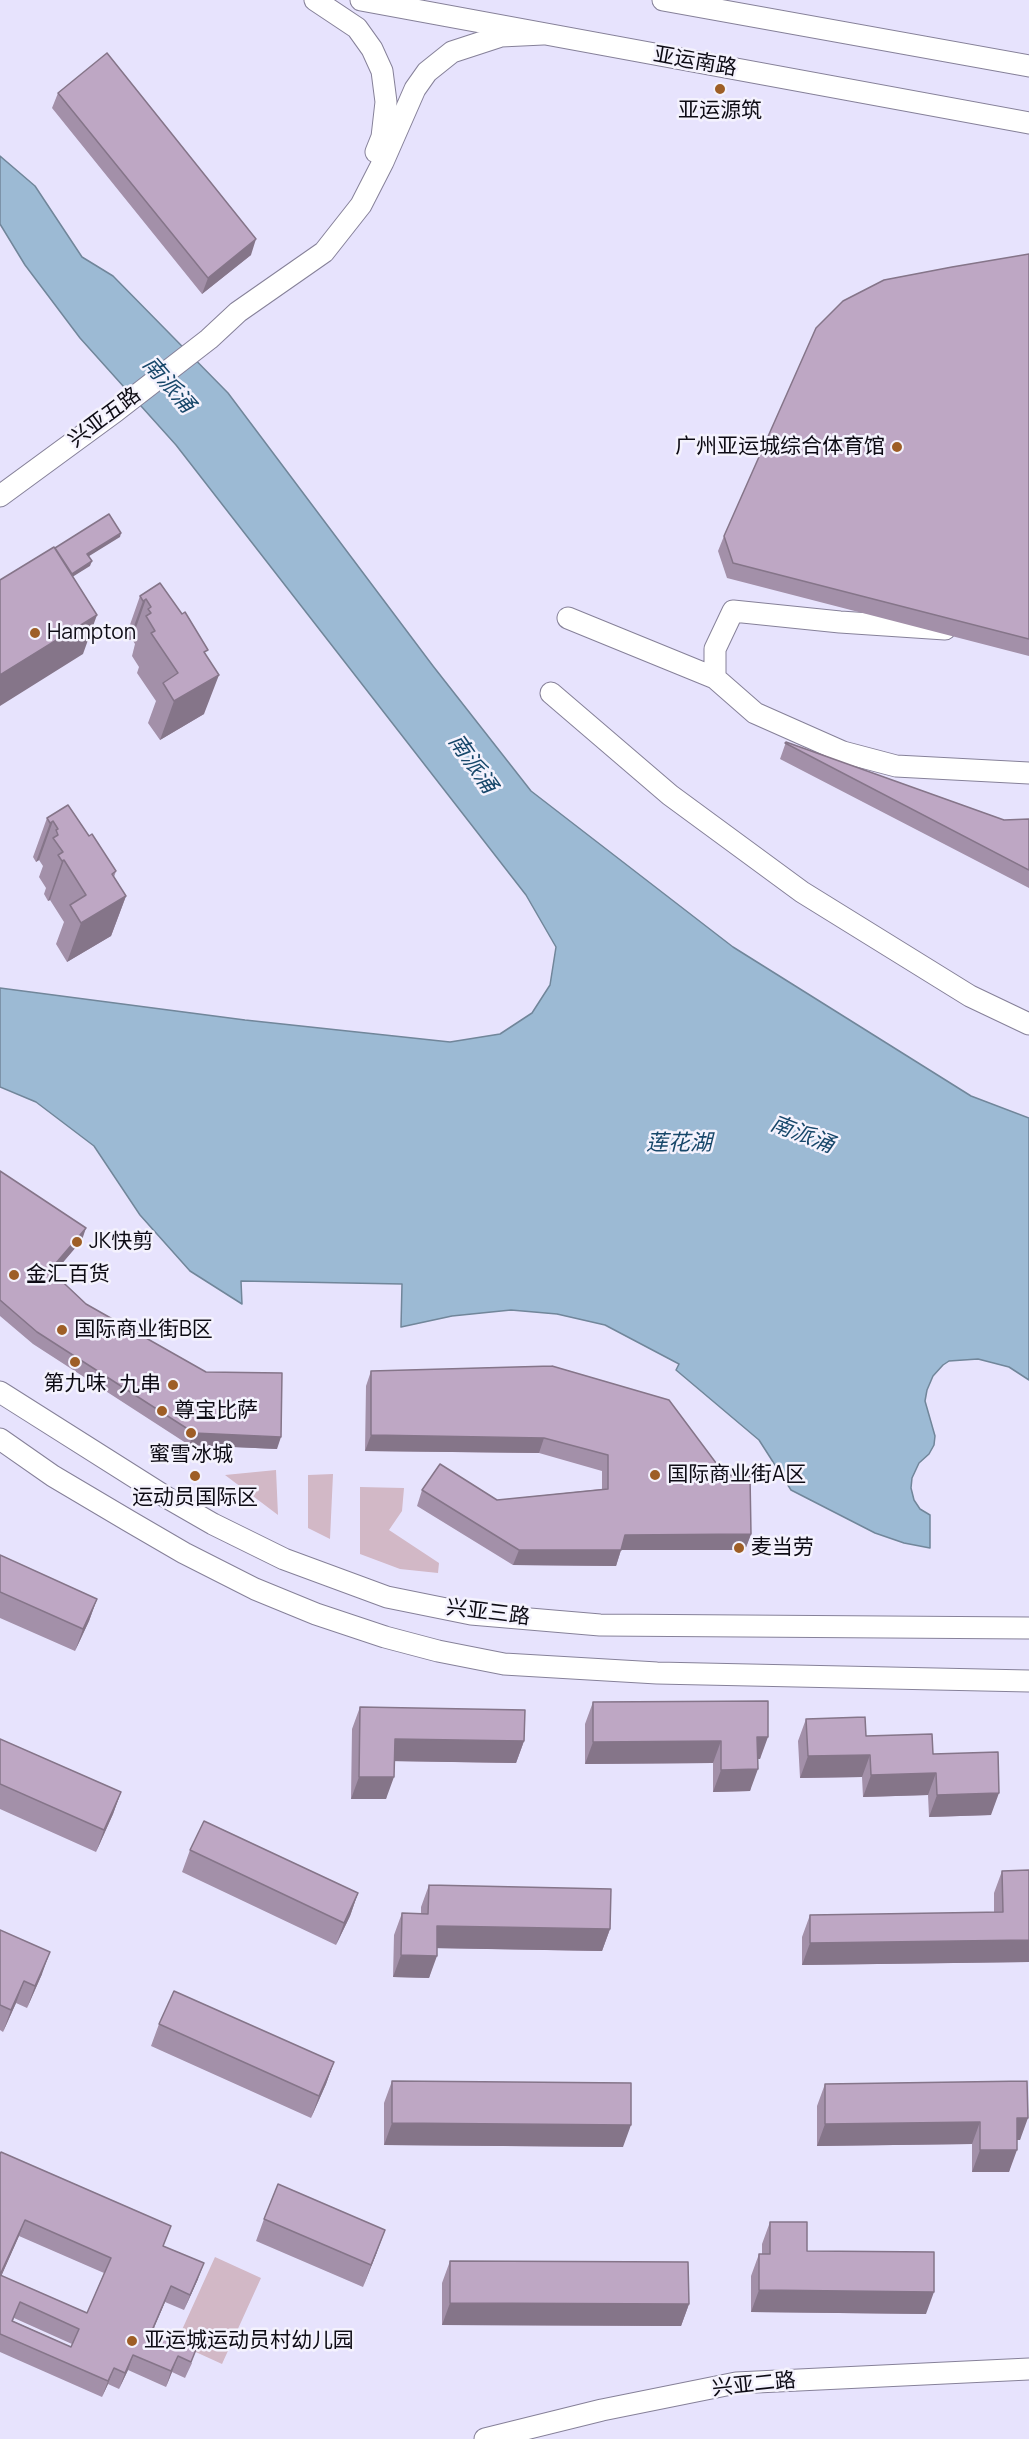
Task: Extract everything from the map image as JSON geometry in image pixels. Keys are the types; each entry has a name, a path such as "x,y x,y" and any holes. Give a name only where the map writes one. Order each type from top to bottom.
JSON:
{"street":[{"name":"兴亚五路","path":"315,0 357,28 372,49 382,71 386,102 382,137 371,165 324,252"},
{"name":"亚运南路","path":"361,0 1029,123"},
{"path":"663,0 1029,66"},
{"name":"兴亚五路","path":"0,496 116,411 209,339 238,312 324,252 361,205 415,89 427,72 452,52 501,36 543,33"},
{"path":"715,678 715,650 733,611 840,622 970,631"},
{"path":"568,618 715,678 755,713 843,752 896,766 1029,773"},
{"path":"551,693 670,795 802,892 970,996 1029,1024"},
{"name":"兴亚三路","path":"0,1392 166,1497 213,1524 284,1559 387,1597 471,1614 600,1625 1029,1628"},
{"name":"兴亚三路","path":"0,1439 53,1476 129,1521 184,1553 255,1589 385,1638 438,1651 504,1664 657,1673 1029,1681"},
{"name":"兴亚二路","path":"485,2439 602,2410 736,2383 1029,2369"}],"shaded area":[{"path":"276,1470 278,1515 225,1475"},
{"path":"333,1474 330,1539 308,1528 308,1475"},
{"path":"360,1487 404,1488 402,1511 389,1530 439,1563 438,1573 400,1569 360,1554"},
{"path":"215,2257 261,2278 222,2364 176,2343"}],"water":[{"name":"莲花湖","path":"0,156 35,186 82,257 113,276 228,393 433,666 531,791 733,947 971,1096 1029,1118 1029,1380 1009,1367 978,1359 949,1361 933,1376 925,1401 935,1436 934,1445 929,1454 919,1463 912,1478 911,1488 914,1500 920,1509 930,1515 930,1548 904,1543 875,1533 791,1490 759,1440 676,1370 679,1364 605,1325 557,1314 511,1310 452,1316 401,1327 402,1284 241,1281 242,1304 190,1271 140,1215 94,1146 36,1102 0,1087 0,988 245,1020 450,1042 500,1034 532,1013 550,985 556,947 526,895 176,445 80,338 25,265 0,224"}],"building":[{"path":"107,53 256,239 208,278 58,93"},
{"name":"广州亚运城综合体育馆","path":"1029,254 1029,639 733,563 724,536 816,328 843,301 884,280"},
{"path":"109,514 121,533 87,554 92,561 72,574 55,548"},
{"path":"54,547 97,615 0,675 0,580"},
{"path":"160,583 182,614 185,612 208,650 204,652 219,675 174,701 163,683 178,673 151,633 155,631 146,616 151,613 148,609 151,607 146,599 143,601 140,596"},
{"path":"785,743 1004,820 1029,819 1029,870"},
{"path":"68,805 89,836 92,834 116,871 112,874 126,896 81,923 70,905 86,895 64,860 62,861 58,855 63,852 53,838 58,835 56,830 58,829 53,821 50,823 47,818"},
{"name":"国际商业街B区","path":"0,1171 86,1228 50,1270 86,1304 206,1372 282,1373 281,1437 194,1433 37,1332 0,1300"},
{"name":"国际商业街A区","path":"552,1366 669,1400 725,1475 750,1476 751,1534 625,1535 621,1550 519,1550 422,1490 440,1464 497,1500 608,1489 608,1455 544,1438 371,1435 371,1371"},
{"path":"0,1555 97,1599 83,1629 0,1592"},
{"path":"768,1701 768,1737 757,1737 758,1769 721,1770 721,1741 593,1742 593,1702"},
{"path":"360,1707 525,1710 524,1741 395,1739 394,1777 359,1777"},
{"path":"865,1717 866,1736 932,1734 933,1754 998,1752 999,1793 937,1795 936,1773 871,1775 870,1755 808,1756 806,1719"},
{"path":"0,1739 121,1792 104,1830 0,1784"},
{"path":"204,1821 358,1893 344,1923 190,1850"},
{"path":"1029,1870 1029,1940 810,1943 810,1915 1003,1912 1002,1871"},
{"path":"429,1885 611,1889 610,1929 437,1926 437,1956 401,1955 402,1913 428,1914"},
{"path":"0,1930 50,1952 35,1986 24,1981 11,2010 0,2005"},
{"path":"174,1991 334,2062 319,2096 159,2024"},
{"path":"392,2081 631,2083 631,2125 392,2123"},
{"path":"1027,2081 1028,2118 1017,2118 1017,2150 980,2150 980,2122 825,2124 825,2084"},
{"path":"1,2152 171,2226 163,2246 204,2263 190,2295 171,2286 153,2328 197,2347 191,2362 178,2356 171,2371 133,2355 125,2373 114,2368 108,2381 0,2334 0,2275","holes":["25,2220 111,2258 87,2313 0,2275","20,2302 79,2329 71,2347 12,2321"]},
{"path":"278,2184 385,2230 371,2265 264,2219"},
{"path":"770,2222 807,2222 807,2251 934,2252 934,2292 759,2290 759,2254 770,2254"},
{"path":"450,2261 688,2262 689,2304 450,2303"}],"place":[{"name":"亚运源筑","path":"720,89"},
{"name":"广州亚运城综合体育馆","path":"897,447"},
{"name":"Hampton","path":"35,633"},
{"name":"JK快剪","path":"77,1242"},
{"name":"金汇百货","path":"14,1275"},
{"name":"国际商业街B区","path":"62,1330"},
{"name":"第九味","path":"75,1362"},
{"name":"九串","path":"173,1385"},
{"name":"尊宝比萨","path":"162,1411"},
{"name":"蜜雪冰城","path":"191,1433"},
{"name":"国际商业街A区","path":"655,1475"},
{"name":"运动员国际区","path":"195,1476"},
{"name":"麦当劳","path":"739,1548"},
{"name":"亚运城运动员村幼儿园","path":"132,2341"}],"water label":[{"name":"南派涌","path":"168,385"},
{"name":"南派涌","path":"472,764"},
{"name":"南派涌","path":"802,1135"}]}
